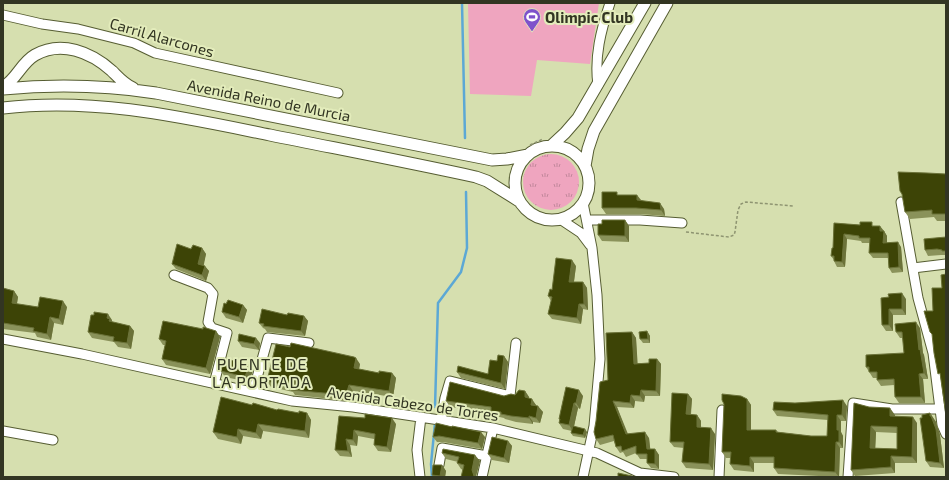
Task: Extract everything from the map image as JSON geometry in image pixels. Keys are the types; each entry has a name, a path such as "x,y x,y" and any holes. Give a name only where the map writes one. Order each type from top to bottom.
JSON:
{"main road":[{"path":"519,201 515,189 515,177 528,150 538,148 566,133 578,118 645,3"},
{"path":"3,108 50,104 100,106 145,111 193,119 476,177 488,181 519,201 533,215 546,219 560,219 573,213 583,203 588,191 588,178 585,166 588,149 594,131 667,3"},
{"path":"35,105 19,102 7,88 30,58 42,51 50,49 68,48 93,57 112,71 125,84 139,91"},
{"name":"Avenida Reino de Murcia","path":"7,88 82,85 139,91 492,160 507,159 528,150"},
{"path":"549,141 576,155 585,166"}],"street":[{"path":"598,85 597,75 599,41 610,3"},
{"name":"Carril Alarcones","path":"3,15 42,24 78,29 134,43 155,53 338,93"},
{"path":"901,202 918,298 933,353 942,425 946,434"},
{"path":"583,203 592,248 600,359 594,426 583,477"},
{"path":"560,219 581,233 592,248"},
{"path":"587,220 640,220 683,227"},
{"path":"913,268 946,264"},
{"path":"174,275 208,288 213,294 208,322 212,328 227,333 214,384"},
{"path":"253,392 268,338 309,343"},
{"name":"Avenida Cabezo de Torres","path":"3,339 82,354 292,400 353,407 493,428 588,450 601,454 640,473 674,477"},
{"path":"442,421 445,398 450,381 510,396 516,343"},
{"path":"848,477 853,402 892,409 940,409"},
{"path":"719,477 722,410"},
{"path":"420,477 418,450 421,418"},
{"path":"482,477 493,428"},
{"path":"3,431 53,440"},
{"path":"439,465 442,448 487,456"}],"path":[{"path":"528,150 549,141"},
{"path":"683,227 729,237 734,235 738,210 741,204 746,202 793,206"}],"green space":[{"name":"Olimpic Club","path":"468,3 599,3 590,64 537,60 531,96 470,94"},
{"path":"545,154 557,154 567,158 575,166 579,176 579,188 575,198 567,206 557,210 545,210 535,206 527,198 523,188 523,176 527,166 535,158"}],"building":[{"path":"898,172 946,174 946,214 932,214 932,210 905,212 902,194 900,191"},
{"path":"602,192 617,192 617,195 637,195 637,200 660,203 661,210 602,208"},
{"path":"602,220 625,220 625,236 598,235 598,224 602,224"},
{"path":"860,222 872,222 872,226 880,226 880,231 884,231 883,243 898,242 899,267 889,268 888,253 869,253 870,238 859,238 859,236 844,234 842,262 834,261 834,256 831,256 833,248 834,223 860,225"},
{"path":"946,237 946,251 937,249 925,250 924,239"},
{"path":"177,244 191,249 193,245 202,248 198,264 205,266 202,275 172,264"},
{"path":"556,258 572,260 569,282 583,282 584,304 579,304 577,318 548,314 552,297 548,296 550,289 552,290"},
{"path":"946,274 946,415 940,373 938,374 934,353 932,334 930,332 924,311 933,311 932,288 942,288 941,275"},
{"path":"3,288 14,291 12,303 38,307 40,297 63,301 59,319 50,317 47,334 33,331 34,328 3,323"},
{"path":"902,293 902,309 889,309 889,325 882,325 881,298 889,297 888,294"},
{"path":"228,300 243,305 239,317 222,312 224,303 226,304"},
{"path":"262,309 287,315 288,313 304,316 301,331 263,326 264,324 259,323"},
{"path":"94,312 108,314 107,318 110,319 109,321 130,326 127,343 113,341 114,337 88,332 91,315 94,315"},
{"path":"163,321 203,329 203,327 216,331 206,368 162,359 166,341 159,339"},
{"path":"916,322 919,350 920,349 924,373 919,374 921,397 895,397 894,379 877,380 877,372 869,372 869,367 866,367 866,355 904,353 902,332 896,332 895,324"},
{"path":"647,331 648,339 640,339 639,332"},
{"path":"632,332 634,364 649,363 649,359 657,359 656,391 641,390 640,396 631,395 630,403 613,401 626,434 645,432 647,449 655,449 655,464 647,463 647,454 636,454 636,446 622,451 621,446 616,447 613,435 596,439 594,432 600,382 608,380 606,333"},
{"path":"239,334 256,338 254,344 238,341"},
{"path":"291,343 354,357 356,358 354,368 379,373 379,371 392,373 389,391 349,385 346,395 291,390 291,387 267,381 276,344 290,347"},
{"path":"498,355 504,356 501,383 457,372 458,366 488,374 490,360 497,361"},
{"path":"223,358 249,365 245,377 221,371"},
{"path":"450,382 504,396 511,394 515,395 519,390 525,391 525,397 532,399 531,405 538,406 536,418 529,416 529,418 511,416 501,414 501,412 491,411 491,407 446,401"},
{"path":"566,387 579,390 576,403 574,403 569,425 559,423"},
{"path":"672,393 688,394 686,414 697,415 697,427 711,428 709,464 682,462 684,442 670,442"},
{"path":"722,394 741,396 747,399 747,430 776,430 776,432 811,436 827,436 828,415 773,410 774,402 795,403 843,400 842,415 837,415 839,442 836,442 835,472 774,468 774,457 750,457 750,466 730,464 731,452 722,452 724,404"},
{"path":"221,397 252,405 253,403 277,410 307,413 305,431 258,424 256,433 238,429 237,437 213,432"},
{"path":"854,403 869,407 890,408 890,416 913,417 912,457 891,456 891,467 851,470","holes":["871,426 897,427 897,449 870,448"]},
{"path":"930,413 936,429 940,463 926,461 920,418 922,418 922,415"},
{"path":"365,414 392,418 387,447 374,445 375,434 354,430 353,440 346,439 348,451 335,450 339,416 365,418"},
{"path":"436,423 481,432 478,443 439,436 433,437"},
{"path":"573,426 585,429 583,435 571,433"},
{"path":"492,437 508,441 504,458 488,454"},
{"path":"443,449 475,455 472,470 474,477 461,477 464,465 457,463 459,457 442,453"},
{"path":"433,465 442,465 440,476 432,475"},
{"path":"618,473 632,476 618,477"}],"waterway":[{"path":"462,3 465,138"},
{"path":"435,407 438,303 461,272 467,248 466,192"},
{"path":"432,477 431,464 435,423"}],"place":[{"name":"Olimpic Club","path":"532,32"}],"district":[{"name":"PUENTE DE LA PORTADA","path":"262,372"}]}
